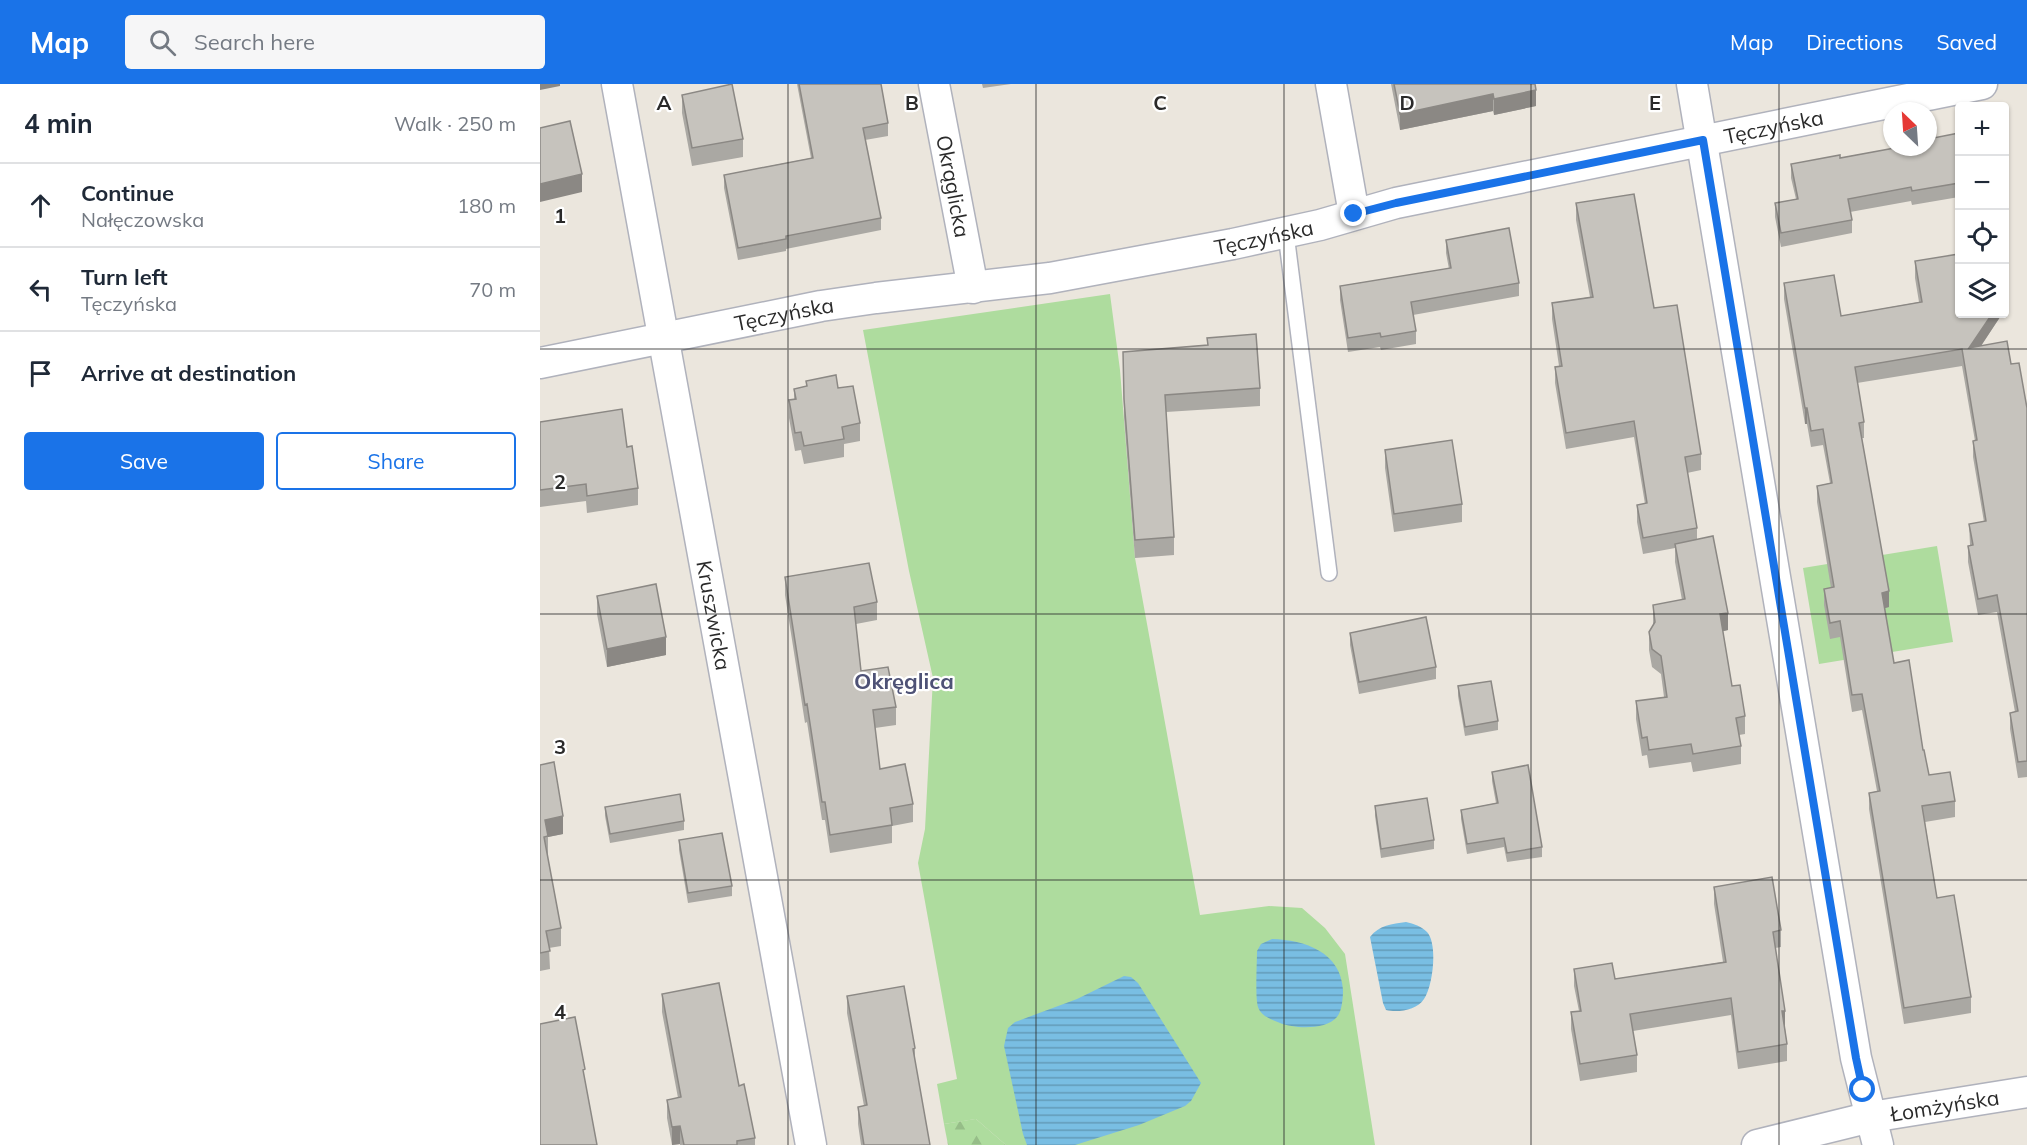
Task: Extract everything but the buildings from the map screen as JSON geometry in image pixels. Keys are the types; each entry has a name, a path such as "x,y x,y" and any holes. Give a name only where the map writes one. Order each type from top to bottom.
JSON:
{"street":[{"name":"Kruszwicka","path":"616,84 812,1145"},
{"name":"Okrąglicka","path":"934,84 973,288"},
{"path":"1331,84 1354,214"},
{"path":"1692,84 1856,1058 1874,1131"},
{"name":"Tęczyńska","path":"540,363 821,306 1050,278 1286,234 1396,203 1982,84"},
{"name":"Łomżyńska","path":"1757,1145 1874,1131 2027,1092"}],"lane":[{"path":"1286,234 1329,573"}],"green space":[{"path":"1110,294 1120,370 1135,558 1200,915 1269,906 1302,908 1325,928 1345,954 1375,1145 1006,1145 976,1119 944,1124 937,1084 957,1079 918,863 925,829 933,678 909,571 863,330"},
{"path":"1937,546 1953,642 1819,664 1803,568"},
{"path":"976,1119 1006,1145 948,1145 944,1124"}],"water":[{"path":"1406,922 1422,928 1430,938 1433,965 1430,985 1424,999 1417,1006 1401,1011 1386,1010 1370,937 1391,924"},
{"path":"1272,939 1297,942 1308,946 1328,957 1336,966 1341,977 1343,997 1340,1011 1332,1021 1318,1026 1294,1026 1270,1019 1259,1010 1257,951 1261,944"},
{"path":"1124,976 1131,977 1138,983 1201,1083 1191,1101 1185,1106 1139,1125 1075,1145 1027,1145 1004,1046 1008,1028 1015,1022 1077,999"}],"district":[{"name":"Okręglica","path":"904,681"}],"route":[{"path":"1354,214 1396,203 1703,140 1863,1090"}]}
